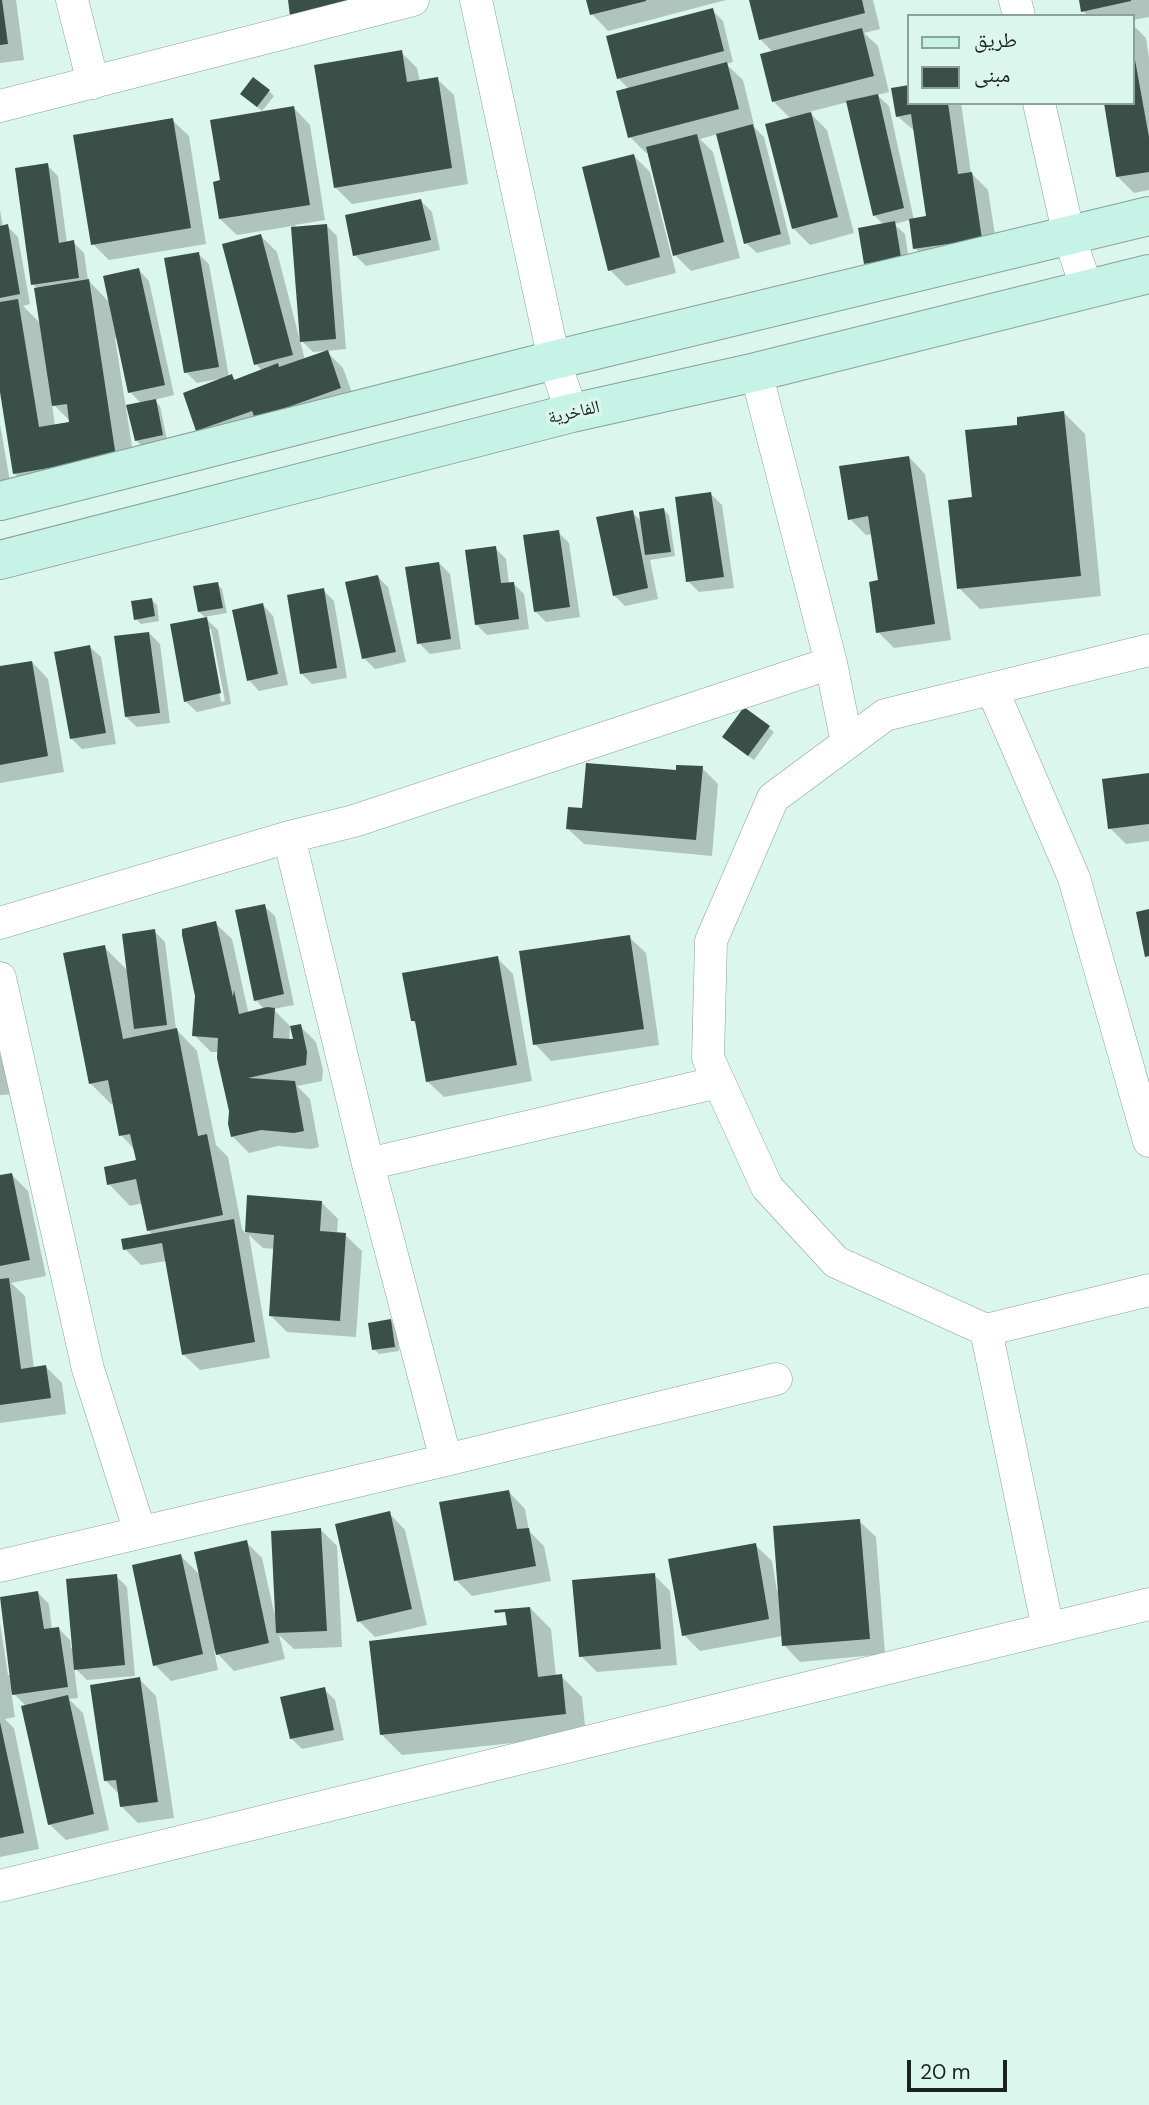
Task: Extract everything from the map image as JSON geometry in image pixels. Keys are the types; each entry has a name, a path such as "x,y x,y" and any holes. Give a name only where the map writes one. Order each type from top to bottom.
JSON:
{"street":[{"path":"72,0 93,83"},
{"path":"0,106 413,0"},
{"path":"477,0 554,360 572,413"},
{"path":"1039,105 1069,236 1087,289"},
{"path":"0,501 554,360 1149,216"},
{"name":"الفاخرية","path":"0,560 572,413 756,372 1149,274"},
{"path":"756,372 831,663 847,743"},
{"path":"1149,650 884,715 773,798 712,941 708,1058 767,1186 836,1262 986,1330 1149,1290"},
{"path":"0,923 289,837 354,821 831,663"},
{"path":"992,689 1074,878 1149,1141"},
{"path":"289,837 368,1164 446,1460"},
{"path":"0,978 88,1369 140,1532"},
{"path":"368,1164 719,1082"},
{"path":"986,1330 1048,1629"},
{"path":"0,1566 776,1379"},
{"path":"0,1886 1149,1604"}],"building":[{"path":"0,0 8,44 0,45"},
{"path":"288,0 367,0 290,16"},
{"path":"586,0 646,0 646,1 590,15"},
{"path":"749,0 862,0 865,13 759,40"},
{"path":"1079,0 1131,0 1131,1 1081,12"},
{"path":"713,8 724,51 617,79 606,36"},
{"path":"862,28 874,76 772,102 760,54"},
{"path":"402,50 407,82 438,77 452,168 334,188 314,65"},
{"path":"1135,60 1149,137 1149,172 1116,177 1104,105 1135,105"},
{"path":"727,62 739,109 628,138 616,91"},
{"path":"253,77 270,90 257,107 240,94"},
{"path":"908,85 908,105 948,105 958,174 972,172 982,239 913,249 909,219 926,216 911,114 896,117 891,88"},
{"path":"878,94 904,208 873,216 846,101"},
{"path":"294,106 310,205 219,219 213,182 220,180 210,120"},
{"path":"811,112 838,217 792,229 765,124"},
{"path":"173,118 191,228 91,245 73,135"},
{"path":"753,124 781,234 744,244 716,134"},
{"path":"697,134 724,242 673,256 646,147"},
{"path":"634,154 660,257 608,271 582,167"},
{"path":"48,163 59,243 74,240 79,278 31,285 15,168"},
{"path":"421,199 431,240 353,256 345,215"},
{"path":"895,221 901,257 864,264 858,228"},
{"path":"8,224 20,294 0,298 0,226"},
{"path":"327,224 336,339 300,342 291,227"},
{"path":"261,234 293,355 254,365 222,244"},
{"path":"199,252 219,367 184,373 164,258"},
{"path":"139,268 165,385 128,393 103,276"},
{"path":"89,279 116,457 13,474 0,392 0,302 18,299 39,427 69,422 67,404 52,406 34,288"},
{"path":"328,350 341,388 255,419 252,411 196,431 183,393 232,374 234,380 278,363 279,367"},
{"path":"156,399 163,435 135,441 126,405"},
{"path":"1064,411 1081,576 957,589 948,500 972,497 965,430 1017,425 1017,417"},
{"path":"909,456 935,624 876,633 869,582 878,580 868,516 848,520 839,466"},
{"path":"711,492 724,577 686,582 675,497"},
{"path":"664,508 671,552 645,555 639,512"},
{"path":"633,510 648,588 613,596 596,517"},
{"path":"559,530 570,607 534,612 523,535"},
{"path":"496,546 501,583 514,582 519,619 475,625 465,550"},
{"path":"439,562 451,639 417,644 405,567"},
{"path":"378,575 396,652 362,659 345,582"},
{"path":"218,582 223,608 198,612 193,586"},
{"path":"324,588 337,668 300,674 287,595"},
{"path":"152,598 155,616 134,620 131,601"},
{"path":"263,603 278,674 247,681 232,610"},
{"path":"207,617 221,693 184,702 170,624"},
{"path":"149,632 160,713 125,717 114,636"},
{"path":"90,645 106,733 70,739 54,652"},
{"path":"32,661 48,756 0,765 0,666"},
{"path":"744,707 770,726 748,756 722,737"},
{"path":"586,763 676,770 676,765 703,766 696,840 566,829 568,807 582,808"},
{"path":"1149,773 1149,824 1108,829 1102,779"},
{"path":"265,904 284,994 254,1001 235,910"},
{"path":"1149,909 1149,956 1145,957 1136,912"},
{"path":"216,921 239,1014 267,1007 275,1008 273,1038 293,1039 290,1026 301,1024 307,1052 306,1065 248,1078 295,1081 304,1131 294,1133 261,1130 231,1137 229,1111 217,1058 218,1038 192,1036 195,996 182,935 182,929"},
{"path":"155,929 167,1025 134,1029 122,934"},
{"path":"630,935 644,1029 533,1045 519,951"},
{"path":"105,945 123,1039 177,1028 198,1136 207,1134 223,1215 147,1231 136,1179 107,1185 104,1167 136,1160 130,1134 119,1136 108,1080 89,1084 63,953"},
{"path":"498,956 517,1065 426,1082 415,1021 411,1021 402,973"},
{"path":"12,1173 30,1260 0,1266 0,1175"},
{"path":"247,1195 322,1201 320,1231 346,1233 340,1321 269,1316 274,1235 245,1232"},
{"path":"234,1219 255,1342 182,1355 162,1243 123,1250 121,1239"},
{"path":"9,1278 21,1369 46,1365 51,1398 0,1405 0,1279"},
{"path":"391,1319 395,1347 372,1350 368,1323"},
{"path":"509,1490 517,1529 529,1528 536,1566 454,1581 439,1502"},
{"path":"390,1511 412,1609 357,1622 335,1524"},
{"path":"860,1519 870,1639 782,1646 773,1526"},
{"path":"321,1528 327,1631 276,1633 271,1531"},
{"path":"247,1540 269,1643 216,1655 194,1552"},
{"path":"756,1543 769,1619 682,1636 668,1559"},
{"path":"181,1554 203,1654 153,1666 132,1565"},
{"path":"655,1573 661,1649 579,1657 572,1580"},
{"path":"117,1574 125,1665 74,1670 66,1579"},
{"path":"38,1591 44,1629 59,1627 68,1687 12,1695 0,1597"},
{"path":"530,1607 538,1677 562,1674 566,1714 380,1735 369,1641 507,1625 505,1612 495,1613 494,1610"},
{"path":"140,1677 158,1802 120,1807 116,1780 104,1781 90,1685"},
{"path":"325,1687 334,1730 290,1739 280,1697"},
{"path":"68,1695 94,1814 48,1825 21,1706"},
{"path":"0,1722 24,1833 0,1838"}]}
